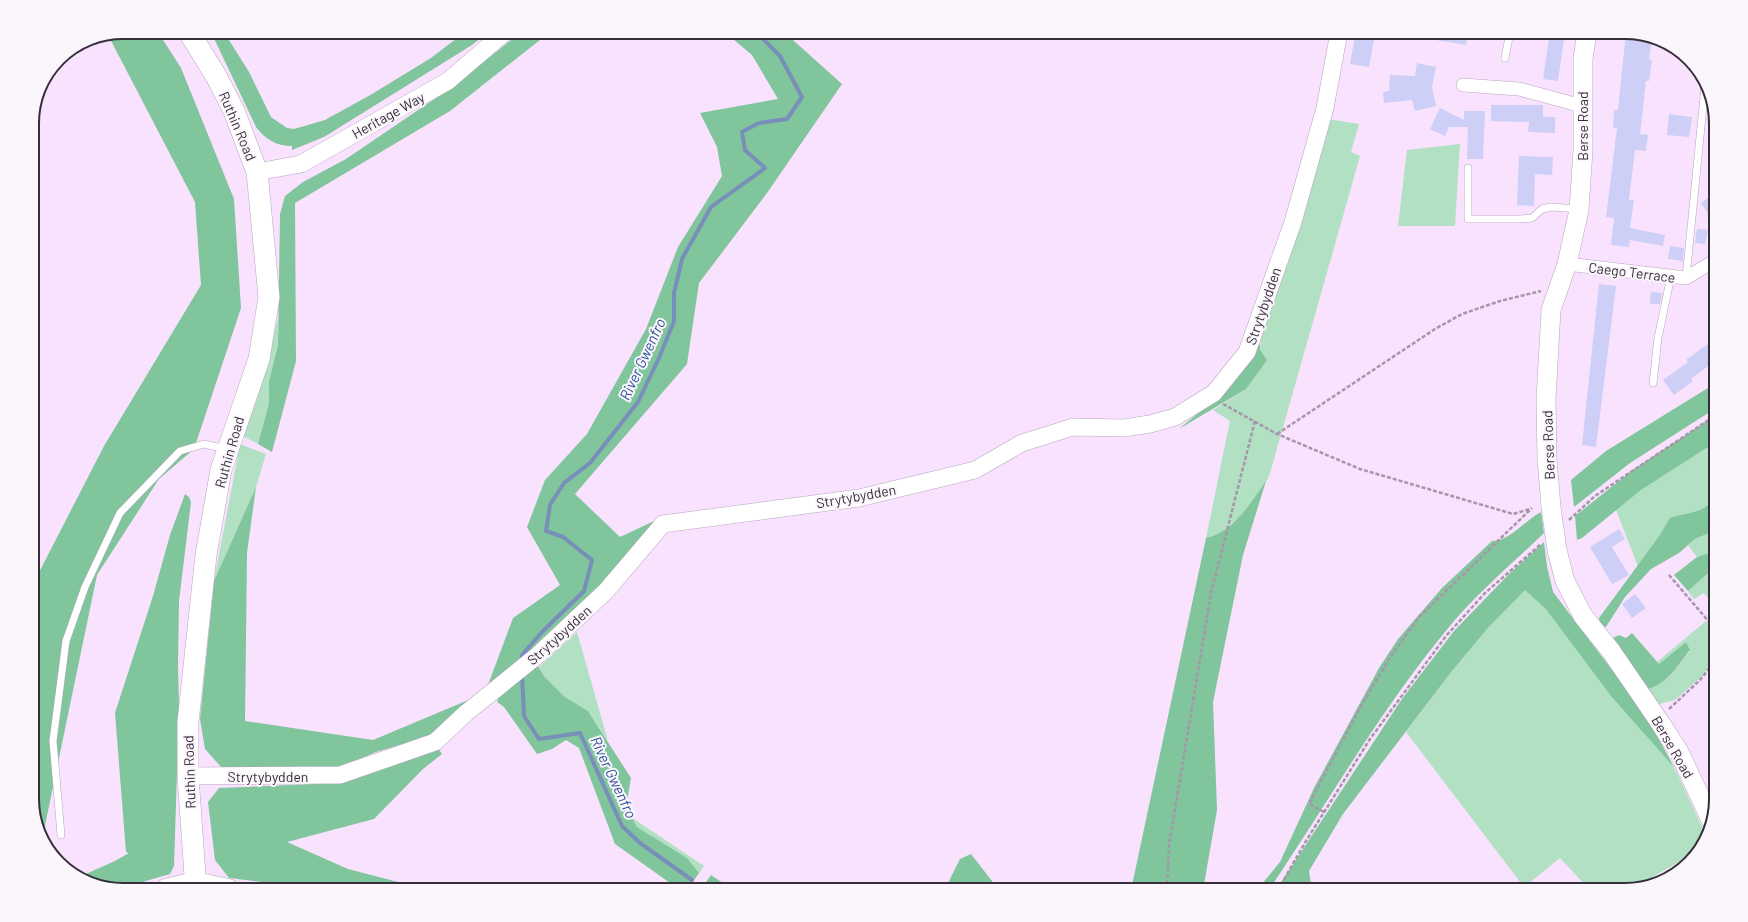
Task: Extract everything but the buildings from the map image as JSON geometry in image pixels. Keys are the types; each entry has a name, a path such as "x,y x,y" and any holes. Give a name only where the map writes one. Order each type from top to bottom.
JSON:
{"main road":[{"name":"Ruthin Road","path":"194,39 216,76 234,111 257,172 269,297 258,359 221,470 206,554 188,722 188,776 196,883"},
{"name":"Berse Road","path":"1586,39 1583,59 1583,150 1579,209 1568,264 1551,310 1547,384 1547,459 1551,505 1551,545 1565,581 1583,616 1611,651 1679,752 1707,813"}],"street":[{"name":"Heritage Way","path":"257,172 302,164 442,85 496,39"},
{"name":"Strytybydden","path":"188,776 340,775 435,742 466,713 523,667 606,591 662,524 859,498 975,470 1022,444 1073,427 1124,428 1150,424 1175,417 1214,393 1247,352 1290,229 1326,108 1338,39"},
{"path":"1463,85 1518,89 1582,106"},
{"name":"Caego Terrace","path":"1568,264 1686,278 1709,264"}],"lane":[{"path":"1505,58 1509,39"},
{"path":"1686,278 1704,94"},
{"path":"1468,168 1468,219 1532,218 1542,209 1551,207 1579,209"},
{"path":"1653,383 1658,338 1671,276"},
{"path":"61,835 53,741 66,641 85,587 120,513 180,451 204,444 228,450"}],"path":[{"path":"1277,434 1435,329 1456,317 1500,301 1537,293 1561,282"},
{"path":"1214,393 1225,406 1277,434 1360,469 1513,514 1532,508 1551,505"},
{"path":"1567,521 1595,496 1709,420"},
{"path":"1167,883 1169,845 1211,593 1255,422"},
{"path":"1324,812 1309,804 1362,704 1393,653 1420,617 1532,508"},
{"path":"1282,883 1324,812 1370,739 1446,636 1485,593 1551,545"},
{"path":"1669,575 1709,622"},
{"path":"1658,719 1700,680 1709,669"}],"green space":[{"path":"162,39 181,68 234,199 241,308 194,449 159,479 97,575 44,829 39,804 39,572 104,446 201,285 195,202 111,40"},
{"path":"214,39 228,39 249,72 271,117 287,128 294,129 325,120 372,94 431,58 456,39 479,39 324,137 292,150 292,146 281,145 271,141 256,127"},
{"path":"512,39 541,39 450,111 295,203 296,361 272,452 258,444 269,403 269,381 278,345 280,214 285,196 303,182 346,159 455,85"},
{"path":"733,39 792,39 842,84 767,193 699,283 687,364 575,494 620,537 654,521 650,531 561,629 544,637 531,654 544,676 565,697 588,711 631,778 626,807 637,827 687,858 699,873 692,883 670,883 615,844 579,748 566,740 552,749 537,754 504,707 497,702 500,692 431,736 376,752 337,769 222,768 205,749 200,719 214,581 256,487 247,553 245,721 373,740 485,693 513,618 560,585 527,527 545,480 587,434 646,329 678,247 722,176 717,147 700,113 778,99 752,55"},
{"path":"1328,119 1359,124 1351,152 1360,156 1272,467 1268,479 1261,490 1240,516 1224,530 1206,538 1230,421 1213,410 1246,389 1260,350 1263,321"},
{"path":"1460,144 1455,226 1398,226 1407,150"},
{"path":"278,319 278,345 269,381 269,403 258,444 243,436"},
{"path":"1260,344 1260,350 1267,360 1246,389 1179,429 1209,404"},
{"path":"1709,387 1709,412 1630,463 1574,507 1571,480 1606,451"},
{"path":"1709,420 1709,446 1641,490 1582,538 1577,540 1575,516 1634,469"},
{"path":"240,444 266,454 256,487 214,581"},
{"path":"1709,446 1709,523 1639,569 1616,510 1641,490"},
{"path":"1266,481 1243,555 1213,702 1217,810 1204,883 1132,883 1206,538 1225,530 1248,507"},
{"path":"185,494 189,497 191,502 179,601 179,708 174,866 170,874 139,883 118,883 96,879 86,874 129,853 126,852 115,713 153,596 170,535"},
{"path":"1709,504 1709,533 1695,539 1679,553 1651,569 1625,597 1606,627 1600,625 1599,618 1660,535 1670,518 1702,509"},
{"path":"1541,512 1544,533 1483,590 1460,614 1424,658 1400,690 1274,883 1263,883 1280,862 1314,788 1379,668 1398,639 1442,588 1492,541 1498,541 1510,535"},
{"path":"1709,533 1709,553 1697,557 1688,545 1695,539"},
{"path":"1544,542 1547,567 1553,592 1645,714 1674,767 1611,696 1546,609 1525,590 1487,629 1452,671 1343,814 1309,871 1311,883 1281,883 1402,699 1454,631 1509,574"},
{"path":"1709,553 1709,572 1688,591 1674,575 1697,557"},
{"path":"1547,567 1553,592 1645,714 1678,775 1703,830 1695,845 1681,861 1646,880 1625,883 1583,883 1560,858 1529,883 1521,883 1406,732 1452,671 1487,629"},
{"path":"1709,572 1709,599 1704,593 1694,599 1688,591"},
{"path":"1706,621 1709,625 1709,667 1702,676 1675,700 1659,704 1648,689 1661,683 1690,651 1686,642 1659,664 1657,662"},
{"path":"577,632 608,741 588,711 565,697 544,676 539,667"},
{"path":"1632,633 1659,664 1686,642 1690,650 1676,668 1661,683 1648,689 1611,639 1619,635 1626,638"},
{"path":"437,747 442,754 423,769 374,819 287,842 348,869 402,883 269,883 229,878 215,860 208,802 219,788 338,783"},
{"path":"631,817 704,866 699,873 687,858 637,827"},
{"path":"971,854 994,883 951,883 949,881 960,859"},
{"path":"711,875 723,883 706,883"}],"waterway":[{"name":"River Gwenfro","path":"522,662 522,655 542,632 584,591 592,560 563,537 546,531 550,505 564,483 590,463 638,402 659,358 674,321 674,293 682,259 711,207 765,168 745,150 742,132 759,123 787,119 802,97 780,56 763,39"},
{"name":"River Gwenfro","path":"522,675 524,716 539,739 580,733 622,826 640,843 692,880"}]}
